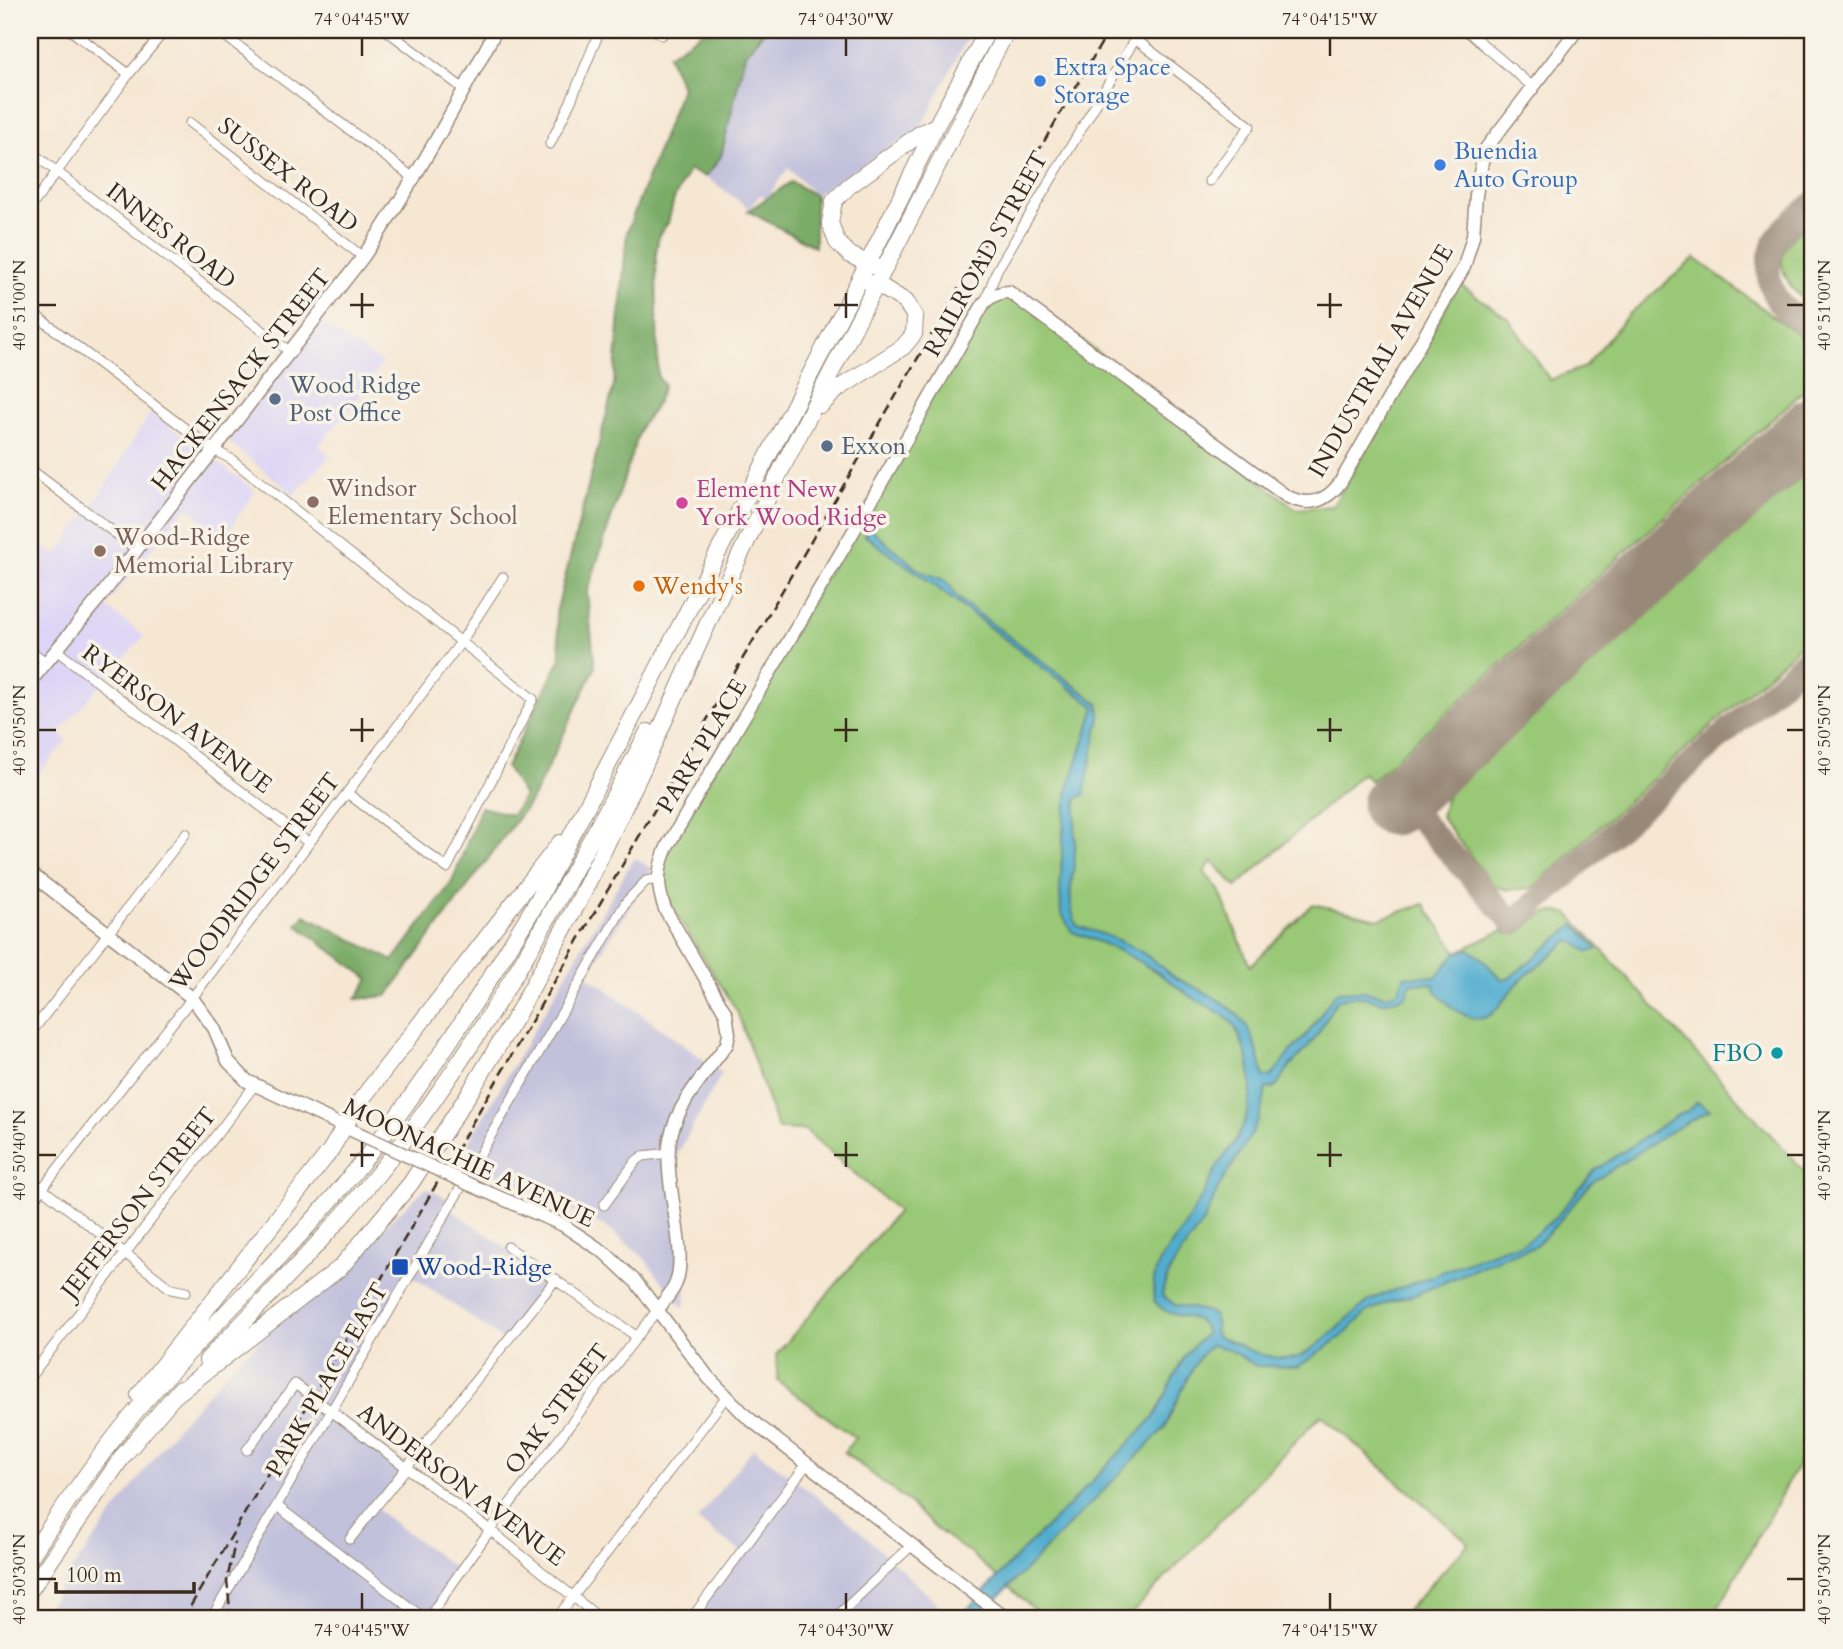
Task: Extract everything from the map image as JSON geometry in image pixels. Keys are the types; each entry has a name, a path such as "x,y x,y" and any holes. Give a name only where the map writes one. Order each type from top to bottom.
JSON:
{"highway":[{"path":"73,1493 137,1410 342,1187 392,1124 496,971 538,900 988,30"},
{"path":"173,1396 341,1267 378,1226 425,1163 472,1089 580,899 790,452 812,414 1007,30"},
{"path":"812,414 838,389 903,347 914,334 915,317 906,302 868,263 844,250 832,233 830,223 834,201 844,189 921,133 936,126"},
{"path":"858,282 880,278"},
{"path":"30,1590 107,1478 173,1396 295,1269 359,1197 445,1084 505,992 562,894 717,603"},
{"path":"30,1557 127,1410 330,1151 357,1105 552,851 570,836"}],"street":[{"path":"70,30 129,74"},
{"path":"216,30 415,179"},
{"path":"386,30 465,90"},
{"name":"HACKENSACK STREET","path":"30,682 363,257 415,179 496,30"},
{"path":"550,144 600,30"},
{"path":"1466,30 1533,87"},
{"name":"INDUSTRIAL AVENUE","path":"984,303 1002,292 1009,292 1286,496 1296,501 1315,503 1323,500 1340,483 1458,278 1472,244 1482,156 1577,30"},
{"path":"30,208 129,74 162,34"},
{"name":"RAILROAD STREET","path":"859,522 984,303 997,270 1135,39 1250,126 1209,181"},
{"name":"SUSSEX ROAD","path":"190,123 363,257"},
{"name":"INNES ROAD","path":"30,151 289,351"},
{"path":"30,311 212,449 231,459 533,699 447,868 347,793"},
{"path":"30,470 136,549"},
{"name":"PARK PLACE","path":"658,879 660,864 668,845 859,522"},
{"name":"WOODRIDGE STREET","path":"30,1204 192,998 461,642 503,577"},
{"path":"30,650 47,663"},
{"name":"RYERSON AVENUE","path":"56,650 309,843"},
{"path":"30,1034 186,833"},
{"name":"MOONACHIE AVENUE","path":"30,873 192,998 214,1027 228,1061 254,1086 581,1236 622,1268 658,1309 708,1377 755,1425 1007,1619"},
{"path":"658,879 659,893 665,909 726,1014 729,1034 727,1044 678,1113 669,1153 669,1184 678,1244 677,1282 658,1309"},
{"name":"PARK PLACE EAST","path":"277,1506 626,902 646,881 658,879"},
{"name":"JEFFERSON STREET","path":"30,1377 254,1086"},
{"path":"604,1205 636,1161 643,1156 669,1153"},
{"path":"30,1179 170,1289 186,1292"},
{"path":"508,1247 636,1336"},
{"path":"350,1539 556,1279"},
{"name":"OAK STREET","path":"435,1608 490,1530 658,1309"},
{"name":"ANDERSON AVENUE","path":"247,1450 295,1384 490,1530 601,1619"},
{"path":"556,1619 726,1397"},
{"path":"691,1619 806,1465"},
{"path":"211,1619 277,1506 425,1619"},
{"path":"834,1619 911,1546"}],"shaded area":[{"path":"765,30 971,30 921,128 815,195 788,168 767,198 760,195 749,208 706,177 721,156 745,54"},
{"path":"316,320 382,363 357,400 319,445 330,456 294,495 227,440"},
{"path":"151,412 255,491 224,538 187,507 120,587 106,607 144,636 60,731 66,741 38,775 30,770 30,538 56,555 91,508"},
{"path":"634,858 653,869 587,975 722,1073 678,1153 686,1304 682,1307 645,1259 606,1227 460,1157"},
{"path":"426,1188 453,1201 449,1208 553,1281 506,1342 411,1275 332,1409 407,1467 376,1509 461,1573 434,1614 440,1619 41,1619 65,1579 176,1428 239,1359"},
{"path":"753,1448 856,1527 954,1619 690,1619 741,1552 697,1520"}],"green space":[{"path":"706,30 765,30 745,54 721,156 706,177 689,170 674,199 668,223 659,234 656,253 658,377 664,385 654,409 641,426 587,593 595,668 534,796 387,996 356,999 369,979 297,925 305,915 393,961 452,882 481,807 512,815 524,796 506,767 561,658 556,613 614,385 627,232 682,87 668,55"},
{"path":"791,182 815,195 815,247 748,211"},
{"path":"1813,219 1813,308 1791,286 1783,268 1782,258 1792,238"},
{"path":"1695,258 1809,343 1814,366 1807,388 1371,781 1363,773 1236,887 1212,861 1204,872 1219,890 1250,966 1313,904 1379,919 1424,904 1457,952 1503,930 1516,935 1541,916 1554,911 1570,915 1813,1181 1813,1438 1712,1619 1399,1619 1469,1543 1321,1415 1126,1619 1045,1619 971,1554 935,1528 907,1501 844,1452 855,1438 778,1381 776,1355 898,1211 805,1130 778,1129 737,1011 676,914 658,879 660,864 989,294 1028,298 1296,509 1333,506 1459,284 1509,319 1550,380 1585,367 1627,316"},
{"path":"1813,465 1813,634 1532,888 1507,890 1492,884 1441,817 1445,800 1451,791"}],"water":[{"path":"870,527 916,568 948,583 955,596 1099,704 1100,717 1084,795 1077,798 1076,805 1071,906 1077,926 1138,950 1176,978 1229,1007 1251,1034 1264,1077 1272,1076 1308,1033 1336,992 1363,991 1386,996 1399,991 1404,976 1436,977 1457,952 1469,949 1502,980 1508,979 1575,924 1598,949 1589,952 1569,940 1518,983 1489,1016 1481,1018 1473,1018 1456,1010 1432,984 1411,983 1405,997 1381,1003 1354,997 1344,998 1332,1007 1314,1039 1277,1085 1274,1088 1266,1088 1255,1127 1165,1284 1162,1295 1175,1305 1206,1311 1214,1316 1217,1325 1214,1331 1217,1337 1262,1355 1287,1359 1303,1355 1372,1299 1504,1248 1520,1245 1556,1217 1594,1171 1686,1112 1697,1102 1710,1110 1673,1130 1591,1183 1534,1247 1367,1312 1344,1335 1298,1367 1256,1366 1228,1349 1211,1345 1200,1356 1188,1377 1164,1429 977,1619 958,1619 1154,1417 1184,1357 1206,1333 1197,1320 1168,1312 1154,1301 1154,1279 1164,1255 1240,1133 1250,1101 1250,1068 1241,1039 1227,1018 1130,957 1072,932 1061,913 1060,890 1068,789 1095,707 864,535"}],"taxiway":[{"path":"1813,204 1780,234 1769,261 1770,280 1776,298 1782,306 1813,329"},
{"path":"1400,797 1513,923 1813,654"}],"runway":[{"path":"1392,805 1813,427"}],"railway":[{"path":"183,1619 1109,30"},
{"path":"231,1619 227,1581 235,1542"}],"place":[{"name":"Extra Space Storage","path":"1040,81"},
{"name":"Buendia Auto Group","path":"1440,165"},
{"name":"Wood Ridge Post Office","path":"275,399"},
{"name":"Exxon","path":"827,446"},
{"name":"Windsor Elementary School","path":"313,502"},
{"name":"Element New York Wood Ridge","path":"682,503"},
{"name":"Wood-Ridge Memorial Library","path":"100,551"},
{"name":"Wendy's","path":"639,586"},
{"name":"FBO","path":"1777,1053"},
{"name":"Wood-Ridge","path":"400,1267"}]}
